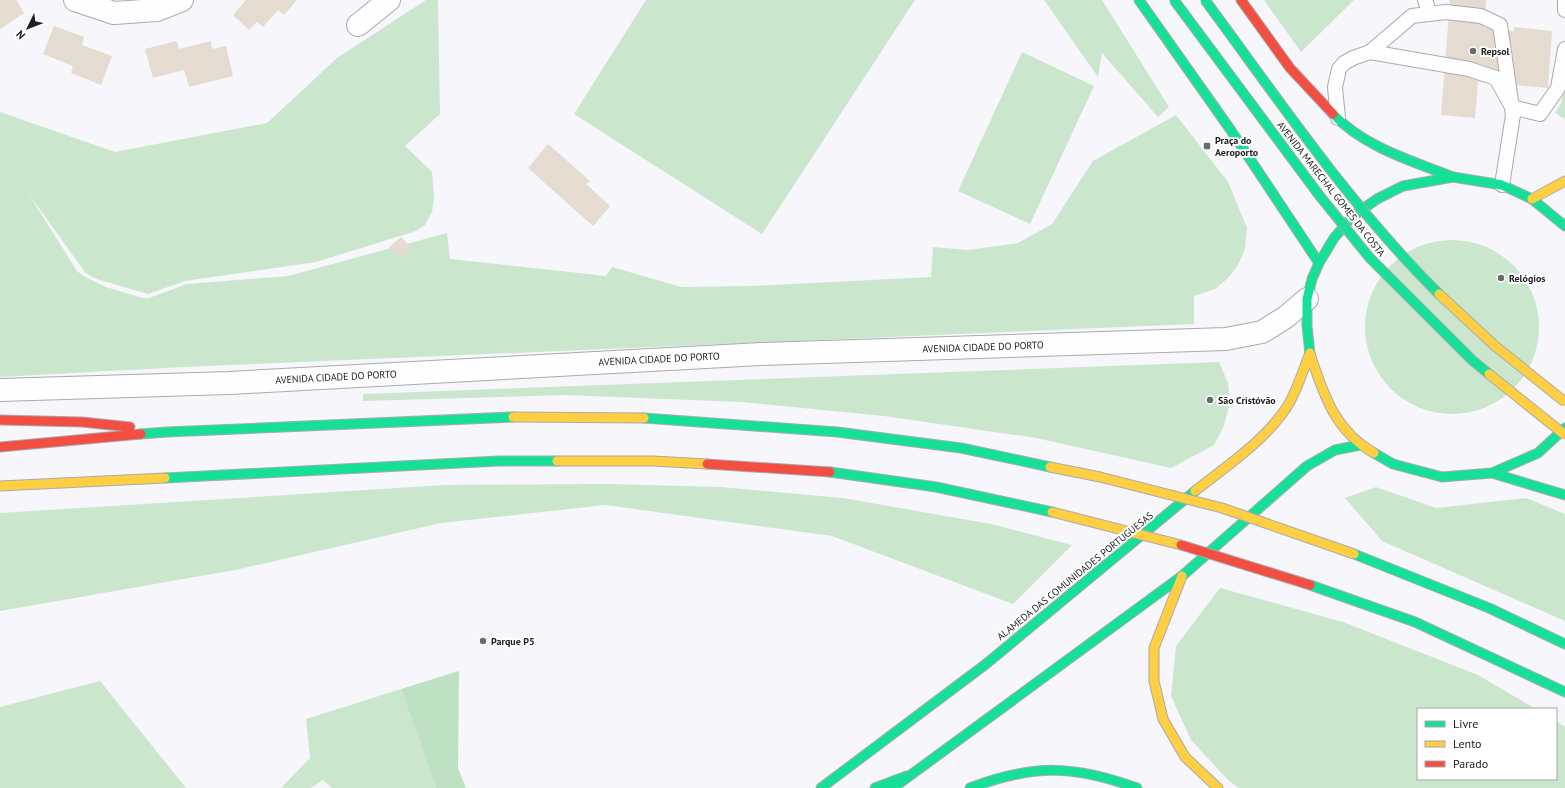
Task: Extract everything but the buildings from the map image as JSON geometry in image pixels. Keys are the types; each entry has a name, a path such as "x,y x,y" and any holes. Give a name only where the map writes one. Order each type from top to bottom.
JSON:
{"main road":[{"path":"1139,0 1230,129 1319,263"},
{"name":"AVENIDA MARECHAL GOMES DA COSTA","path":"1174,0 1277,140 1368,257 1472,360 1565,435"},
{"name":"AVENIDA MARECHAL GOMES DA COSTA","path":"1205,0 1332,172 1390,242 1439,294 1485,338 1565,402"},
{"path":"1241,0 1290,68 1339,120 1366,139 1388,151 1453,177 1502,185 1532,199 1565,226"},
{"path":"1453,177 1403,186 1377,199 1353,216 1334,238 1319,263 1312,279 1307,299 1307,326 1310,353 1323,391 1335,417 1360,445 1393,464 1442,477 1492,473 1538,453 1565,428"},
{"path":"1532,199 1565,181"},
{"name":"ALAMEDA DAS COMUNIDADES PORTUGUESAS","path":"822,788 986,664 1266,433 1283,413 1297,386 1310,353"},
{"path":"0,447 167,432 509,417 652,418 837,432 961,448 1100,477 1222,508 1354,554 1489,608 1565,644"},
{"path":"0,420 101,422 167,432"},
{"path":"893,788 1182,576 1308,466 1335,450 1360,445"},
{"path":"0,486 499,461 653,461 834,472 936,487 1052,512 1181,545 1310,585 1415,622 1563,692"},
{"path":"1492,473 1565,495"},
{"path":"1182,576 1154,648 1154,681 1163,719 1185,757 1218,788"},
{"path":"970,788 1017,772 1051,769 1080,771 1116,779 1137,788"},
{"path":"875,788 910,775"}],"street":[{"path":"75,0 114,12 157,10 182,0"},
{"path":"358,25 389,0"},
{"name":"AVENIDA CIDADE DO PORTO","path":"0,390 229,382 761,354 1226,339 1262,332 1286,317 1307,299"}],"lane":[{"path":"1425,0 1430,14"},
{"path":"1565,0 1565,10"},
{"path":"1339,120 1335,87 1339,69 1353,58 1370,52 1412,16 1446,12 1481,16 1500,25 1513,115 1502,185"},
{"path":"1370,52 1469,69 1496,78 1512,107 1540,114 1558,88 1565,49"}],"green space":[{"path":"426,0 438,0 440,114 405,146 432,172 434,197 432,212 425,225 416,231 316,262 185,281 148,294 100,280 85,272 28,193 77,271 85,277 106,287 142,298 149,298 187,284 288,276 447,233 450,259 606,276 612,267 681,287 753,286 931,277 933,247 968,250 1018,243 1052,224 1093,161 1176,115 1228,182 1247,228 1245,249 1238,265 1228,278 1215,289 1194,296 1194,324 184,367 0,377 0,112 115,152 267,123 337,58"},
{"path":"646,0 915,0 762,234 574,114"},
{"path":"1044,0 1102,0 1169,107 1158,117 1102,53 1098,77"},
{"path":"1264,0 1354,0 1301,52"},
{"path":"1022,52 1094,86 1030,224 958,191"},
{"path":"1565,82 1565,119 1555,113 1561,103"},
{"path":"1443,240 1461,240 1493,250 1514,265 1529,286 1539,318 1539,336 1529,368 1514,389 1493,404 1477,410 1461,414 1443,414 1411,404 1390,389 1375,368 1369,352 1365,336 1365,318 1375,286 1390,265 1411,250 1427,244"},
{"path":"1219,362 1228,383 1230,402 1224,426 1214,445 1171,468 1036,438 884,416 741,402 565,395 363,401 363,394"},
{"path":"609,484 720,487 843,498 991,524 1072,545 1013,604 832,536 605,505 441,523 235,570 0,611 0,513 445,485"},
{"path":"1376,487 1436,508 1526,498 1565,514 1565,621 1382,541 1345,498"},
{"path":"1220,588 1343,622 1478,675 1534,708 1417,708 1417,780 1557,780 1557,722 1565,727 1565,788 1239,788 1228,780 1191,740 1171,696 1176,646"},
{"path":"459,671 458,768 466,788 436,788 401,689"},
{"path":"100,681 186,788 0,788 0,707"},
{"path":"401,689 436,788 332,788 323,780 311,788 281,788 310,758 306,719"}],"traffic: fast":[{"path":"1139,0 1230,129 1319,263"},
{"path":"1174,0 1319,195 1369,257 1472,360 1489,374"},
{"path":"1205,0 1316,152 1345,189 1406,260 1439,294"},
{"path":"1333,114 1345,126 1359,136 1389,152 1453,177"},
{"path":"1310,354 1307,326 1307,299 1312,279 1319,263 1334,238 1353,216 1377,199 1403,186 1453,177 1502,185 1532,199 1565,226"},
{"path":"141,434 513,417"},
{"path":"644,418 837,432 961,448 1050,467"},
{"path":"1374,453 1393,464 1442,477 1492,473 1538,453 1565,428"},
{"path":"893,788 1182,576 1307,466 1335,450 1360,445"},
{"path":"165,478 499,461 557,461"},
{"path":"830,472 936,487 1052,512"},
{"path":"1492,473 1565,495"},
{"path":"821,788 986,664 1195,491"},
{"path":"1354,554 1489,608 1565,644"},
{"path":"1310,585 1415,622 1565,692"},
{"path":"970,788 1014,775 1034,771 1054,770 1093,775 1137,788"},
{"path":"875,788 907,776"}],"traffic: slow":[{"path":"1532,199 1565,181"},
{"path":"1439,294 1495,346 1565,402"},
{"path":"1195,491 1241,455 1273,425 1291,400 1310,353"},
{"path":"1310,354 1320,384 1332,410 1349,434 1360,444 1374,453"},
{"path":"1489,374 1565,435"},
{"path":"513,417 644,418"},
{"path":"557,461 653,461 707,464"},
{"path":"1050,467 1100,477"},
{"path":"1100,477 1222,508 1354,554"},
{"path":"0,486 165,478"},
{"path":"1052,512 1181,545"},
{"path":"1182,576 1154,648 1154,681 1163,719 1185,757 1218,788"}],"traffic: jam":[{"path":"1241,0 1290,68 1333,114"},
{"path":"0,420 82,422 130,427"},
{"path":"0,447 141,434"},
{"path":"707,464 830,472"},
{"path":"1181,545 1310,585"}],"place":[{"name":"Repsol","path":"1473,51"},
{"name":"Praça do Aeroporto","path":"1207,146"},
{"name":"Relógios","path":"1501,278"},
{"name":"São Cristóvão","path":"1210,400"},
{"name":"Parque P5","path":"483,641"}]}
